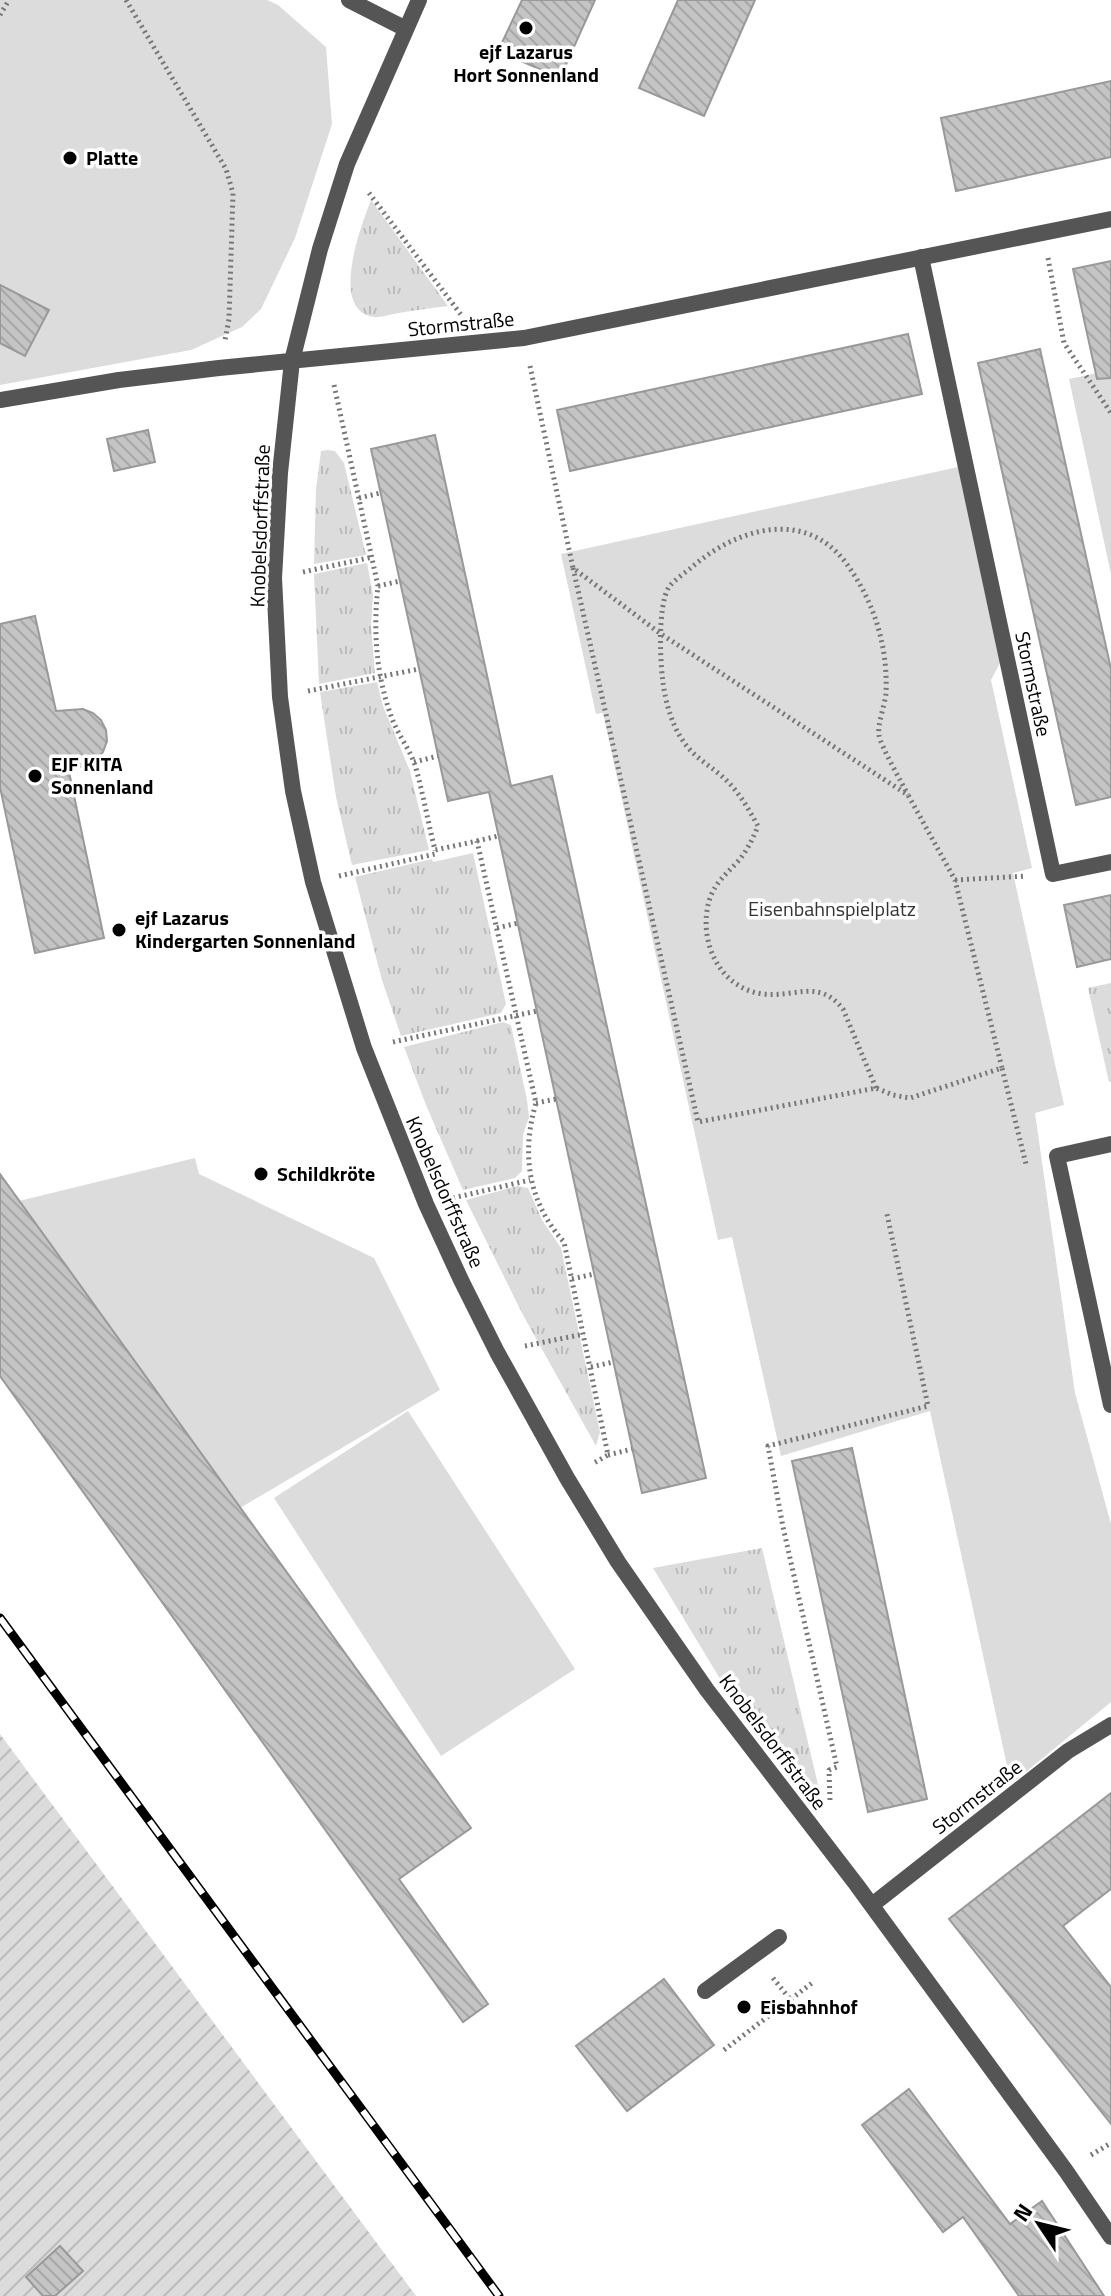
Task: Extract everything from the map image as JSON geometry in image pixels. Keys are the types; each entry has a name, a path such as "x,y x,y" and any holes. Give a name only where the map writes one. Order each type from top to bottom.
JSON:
{"street":[{"path":"349,0 406,29"},
{"name":"Knobelsdorffstraße","path":"419,0 347,164 320,249 292,361 280,473 274,578 280,697 293,791 313,882 364,1048 426,1204 497,1352 618,1562 707,1690 872,1905 1111,2237"},
{"name":"Stormstraße","path":"0,400 119,380 219,368 524,338 1111,219"},
{"name":"Stormstraße","path":"921,257 1053,874"},
{"path":"1053,874 1111,862"},
{"path":"1111,1144 1057,1156 1111,1405"},
{"name":"Stormstraße","path":"872,1905 1068,1751 1111,1725"},
{"path":"705,1991 779,1937"}],"path":[{"path":"0,15 9,0"},
{"path":"126,0 226,169 233,193 229,319 219,368"},
{"path":"347,164 481,341"},
{"path":"1044,233 1064,343 1111,413"},
{"path":"524,338 698,1122 876,1088 910,1098 1002,1068"},
{"path":"313,882 435,854 414,762 393,720 381,677 376,631 378,586 328,357"},
{"path":"359,498 380,493"},
{"path":"876,1088 843,1009 836,1000 825,993 811,990 761,994 742,987 726,975 713,957 705,933 706,912 712,893 750,844 758,826 736,790 686,746 676,728 664,688 663,612 669,587 703,557 753,532 780,528 804,531 821,538 844,561 871,605 882,638 885,666 886,695 879,735 955,880 1026,1164 1057,1156"},
{"path":"274,578 373,557"},
{"path":"573,568 661,634 908,795"},
{"path":"378,586 400,581"},
{"path":"280,697 419,669"},
{"path":"414,762 438,756"},
{"path":"435,850 498,836"},
{"path":"477,841 536,1103 528,1142 530,1180 546,1219 564,1242 608,1455"},
{"path":"955,880 1053,874"},
{"path":"497,928 518,923"},
{"path":"364,1048 537,1011"},
{"path":"536,1103 556,1099"},
{"path":"426,1204 530,1180"},
{"path":"833,1853 829,1770 837,1767 768,1446 928,1406 887,1214"},
{"path":"572,1279 594,1274"},
{"path":"497,1352 584,1334"},
{"path":"591,1367 613,1362"},
{"path":"567,1478 608,1455 632,1449"},
{"path":"724,2050 812,1983"}],"green space":[{"path":"0,0 267,0 278,5 326,47 332,124 295,238 261,309 242,327 191,350 0,385"},
{"path":"371,200 448,306 378,317 360,311 353,299 350,283 356,246"},
{"path":"1111,370 1111,574 1069,379"},
{"path":"321,451 335,451 344,463 366,555 314,564 316,489"},
{"name":"Eisenbahnspielplatz","path":"958,467 1000,663 991,680 1032,868 1013,873 1064,1105 1035,1113 1075,1393 1111,1524 1111,1702 1011,1784 930,1411 781,1456 732,1237 718,1240 603,713 596,714 561,554"},
{"path":"367,563 373,595 371,626 375,673 319,684 314,574"},
{"path":"377,682 383,706 410,771 429,850 352,865 336,797 320,692"},
{"path":"473,853 506,1004 501,1013 401,1036 382,980 355,877"},
{"path":"1111,983 1111,1081 1109,1082 1088,988"},
{"path":"503,1022 511,1025 527,1100 529,1117 523,1135 522,1171 515,1178 463,1190 404,1047"},
{"path":"195,1158 199,1174 374,1258 440,1390 240,1508 19,1201"},
{"path":"517,1186 528,1188 542,1220 561,1248 600,1432 596,1446 523,1315 466,1200"},
{"path":"408,1411 575,1669 441,1756 274,1498"},
{"path":"762,1548 820,1793 793,1776 722,1682 653,1568"},
{"path":"0,1734 416,2296 0,2296"}],"building":[{"path":"522,0 595,0 560,78 498,51"},
{"path":"678,0 755,0 704,116 639,88"},
{"path":"1111,81 1111,157 956,191 941,118"},
{"path":"1111,261 1111,378 1097,379 1073,269"},
{"path":"0,285 49,310 25,356 0,343"},
{"path":"908,334 922,394 570,471 557,410"},
{"path":"1040,349 1111,669 1111,797 1076,805 978,363"},
{"path":"148,430 155,462 114,471 107,439"},
{"path":"435,435 511,786 552,776 706,1478 642,1493 489,792 448,801 371,449"},
{"name":"EJF KITA Sonnenland","path":"35,616 56,711 83,709 93,713 106,730 107,741 103,752 95,760 69,772 104,938 35,953 0,787 0,624"},
{"path":"1111,895 1111,959 1077,967 1064,905"},
{"path":"0,1174 471,1828 399,1879 488,2004 463,2022 0,1376"},
{"path":"852,1448 927,1799 868,1812 792,1461"},
{"path":"1111,1793 1111,1889 1063,1926 1111,1987 1111,2124 949,1919"},
{"path":"664,1979 714,2045 627,2111 576,2046"},
{"path":"909,2089 1010,2224 1042,2201 1104,2296 1019,2296 963,2217 943,2232 862,2125"},
{"path":"60,2246 83,2271 55,2296 43,2296 26,2277"}],"railway":[{"path":"0,1618 499,2296"}],"place":[{"name":"ejf Lazarus Hort Sonnenland","path":"526,28"},
{"name":"Platte","path":"70,158"},
{"name":"EJF KITA Sonnenland","path":"35,776"},
{"name":"ejf Lazarus Kindergarten Sonnenland","path":"119,930"},
{"name":"Schildkröte","path":"261,1174"},
{"name":"Eisbahnhof","path":"744,2007"}]}
